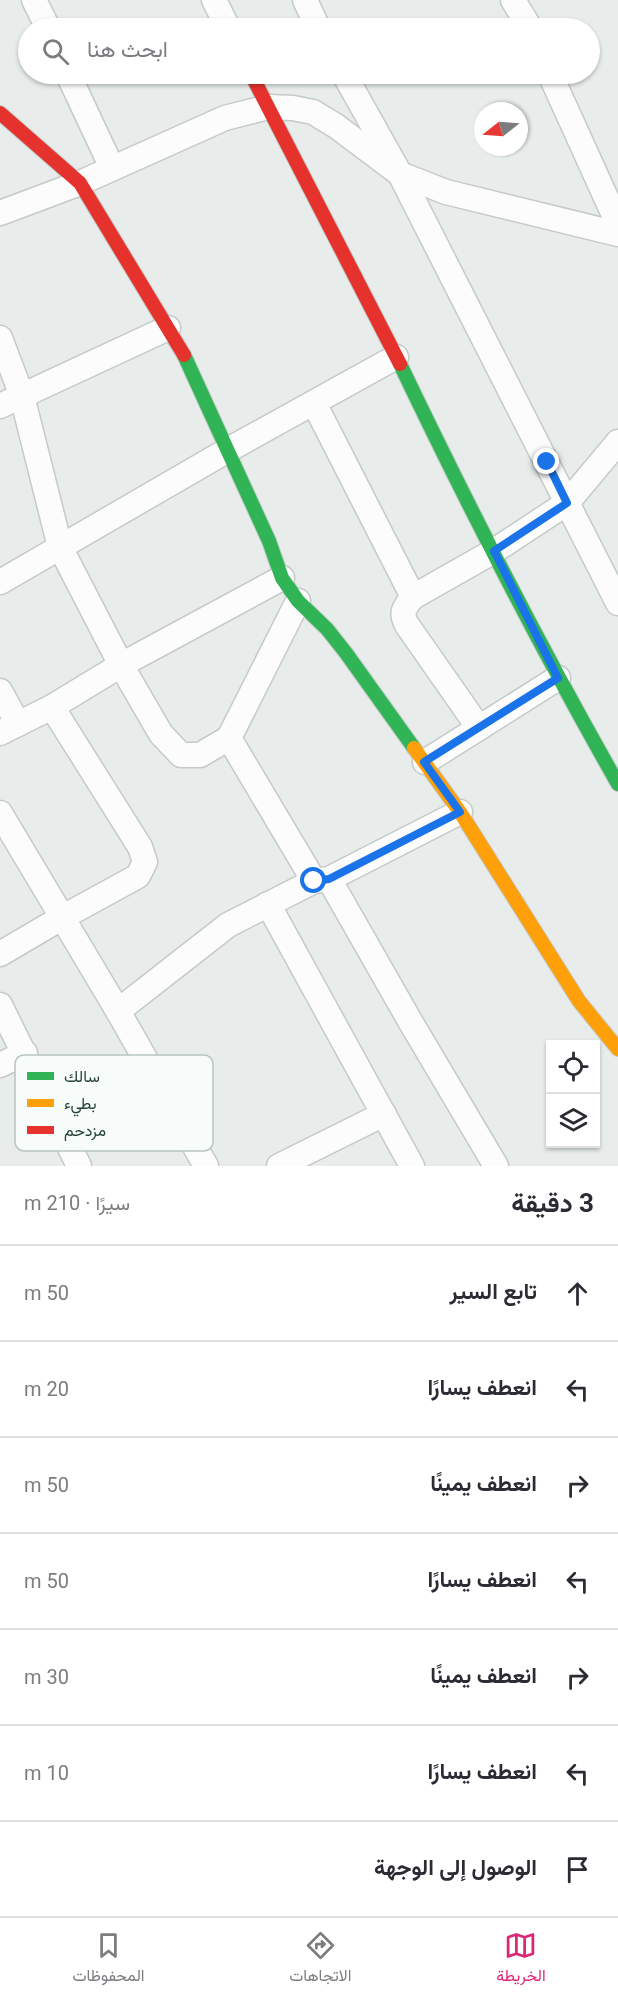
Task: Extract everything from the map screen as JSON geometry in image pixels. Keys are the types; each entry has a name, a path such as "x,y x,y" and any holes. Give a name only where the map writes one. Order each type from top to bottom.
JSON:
{"street":[{"path":"34,0 43,18"},
{"path":"214,0 223,18"},
{"path":"305,0 313,18"},
{"path":"513,0 524,18"},
{"path":"73,84 112,168"},
{"path":"256,84 396,357 462,493 558,678 618,784"},
{"path":"350,84 400,174 618,603"},
{"path":"555,84 618,224"},
{"path":"0,213 80,183 217,121 268,107 313,112 336,126 400,174 446,192 618,234"},
{"path":"0,113 80,183 194,375 268,541 282,578 298,601 327,629 346,653 460,812 579,1001 618,1050"},
{"path":"0,406 168,328"},
{"path":"0,338 22,396 60,547 121,665 161,734 181,755 200,755 229,738 298,601"},
{"path":"0,582 228,450 396,357"},
{"path":"314,403 413,597"},
{"path":"479,728 406,626 402,616 403,609 413,597 494,551 567,503 618,442"},
{"path":"0,691 9,729 282,578"},
{"path":"424,762 558,678"},
{"path":"0,954 138,876 145,862 140,848 52,707"},
{"path":"229,738 322,880 410,1021 496,1166"},
{"path":"118,1011 228,926 268,904 460,812"},
{"path":"0,813 143,1055"},
{"path":"268,904 412,1166"},
{"path":"0,1005 25,1053 21,1055"},
{"path":"0,1065 15,1058"},
{"path":"279,1166 384,1114"},
{"path":"72,1151 79,1166"},
{"path":"197,1151 206,1166"}],"traffic: fast":[{"path":"184,355 269,541 282,578 298,601 327,629 346,653 414,748"},
{"path":"400,364 505,576 618,784"}],"traffic: slow":[{"path":"414,748 460,812 579,1001 618,1049"}],"traffic: jam":[{"path":"256,84 400,364"},
{"path":"0,113 80,183 184,355"}],"route":[{"path":"314,881 329,879 460,812 424,762 558,678 494,551 567,503 547,462"}]}
